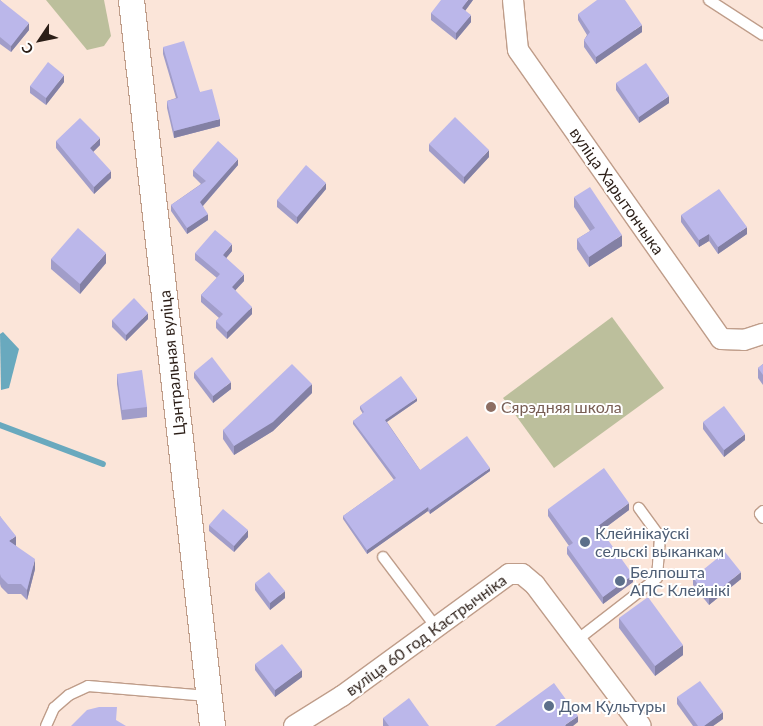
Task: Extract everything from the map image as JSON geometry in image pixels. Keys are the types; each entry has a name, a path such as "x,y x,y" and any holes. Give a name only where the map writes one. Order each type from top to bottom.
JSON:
{"street":[{"name":"Цэнтральная вуліца","path":"131,0 212,726"},
{"name":"вуліца Харытончыка","path":"513,0 518,50 721,339 744,340 763,334"},
{"name":"вуліца 60 год Кастрычніка","path":"294,726 342,696 509,574 522,574 535,585 641,726"}],"lane":[{"path":"709,0 763,35"},
{"path":"577,640 657,578 660,537 639,508"},
{"path":"763,512 760,514 763,518"},
{"path":"383,556 436,627"},
{"path":"46,726 54,708 69,695 88,686 209,696"}],"green space":[{"path":"46,0 104,0 111,36 104,46 87,50"},
{"path":"612,317 664,388 554,468 503,398"}],"water":[{"path":"3,332 19,349 9,388 1,390 0,334"}],"building":[{"path":"0,0 29,23 11,46 0,37"},
{"path":"441,0 468,0 462,8 471,15 456,33 431,13"},
{"path":"597,0 625,0 642,25 596,57 584,40 590,32 578,14"},
{"path":"184,41 200,92 212,89 220,119 174,131 167,101 178,98 163,47"},
{"path":"48,62 64,75 46,98 30,86"},
{"path":"646,63 669,96 639,117 616,83"},
{"path":"455,117 489,150 464,177 429,144"},
{"path":"80,118 100,138 90,148 111,171 94,187 56,141"},
{"path":"218,141 238,159 200,202 208,214 187,228 171,205 206,181 193,170"},
{"path":"306,165 326,183 297,217 277,200"},
{"path":"590,187 622,235 589,257 577,239 595,228 574,197"},
{"path":"719,189 747,227 718,247 709,234 699,240 681,215"},
{"path":"78,228 106,253 80,284 51,259"},
{"path":"215,230 232,244 223,255 244,274 232,287 252,307 227,332 216,321 223,314 201,295 220,274 195,253"},
{"path":"134,298 148,313 126,335 112,320"},
{"path":"212,357 231,382 213,396 194,372"},
{"path":"292,364 312,384 273,422 234,446 223,430"},
{"path":"763,364 763,375 758,368"},
{"path":"142,370 147,407 122,410 117,374"},
{"path":"401,376 417,398 385,420 420,470 467,436 490,468 430,510 428,507 367,550 343,516 396,478 353,421 364,412 360,406"},
{"path":"724,406 745,434 724,450 703,422"},
{"name":"Клейнікаўскі сельскі выканкам","path":"604,468 629,503 598,526 633,575 603,597 567,547 573,543 548,509"},
{"path":"223,509 248,530 234,546 209,525"},
{"path":"0,516 16,536 9,541 35,559 27,590 21,584 8,584 1,577"},
{"path":"725,552 741,572 709,598 693,578"},
{"path":"269,572 285,591 270,603 255,583"},
{"path":"648,597 683,645 655,666 619,618"},
{"path":"282,644 302,670 275,690 255,664"},
{"path":"700,681 723,712 704,726 698,726 677,697"},
{"name":"Дом Культуры","path":"554,683 578,716 566,726 495,726"},
{"path":"409,698 429,726 389,726 383,718"},
{"path":"99,707 117,707 116,720 126,726 71,726 87,710"}],"waterway":[{"path":"0,425 103,464"}],"place":[{"name":"Сярэдняя школа","path":"491,407"},
{"name":"Клейнікаўскі сельскі выканкам","path":"585,542"},
{"name":"Белпошта АПС Клейнікі","path":"620,581"},
{"name":"Дом Культуры","path":"549,706"}]}
